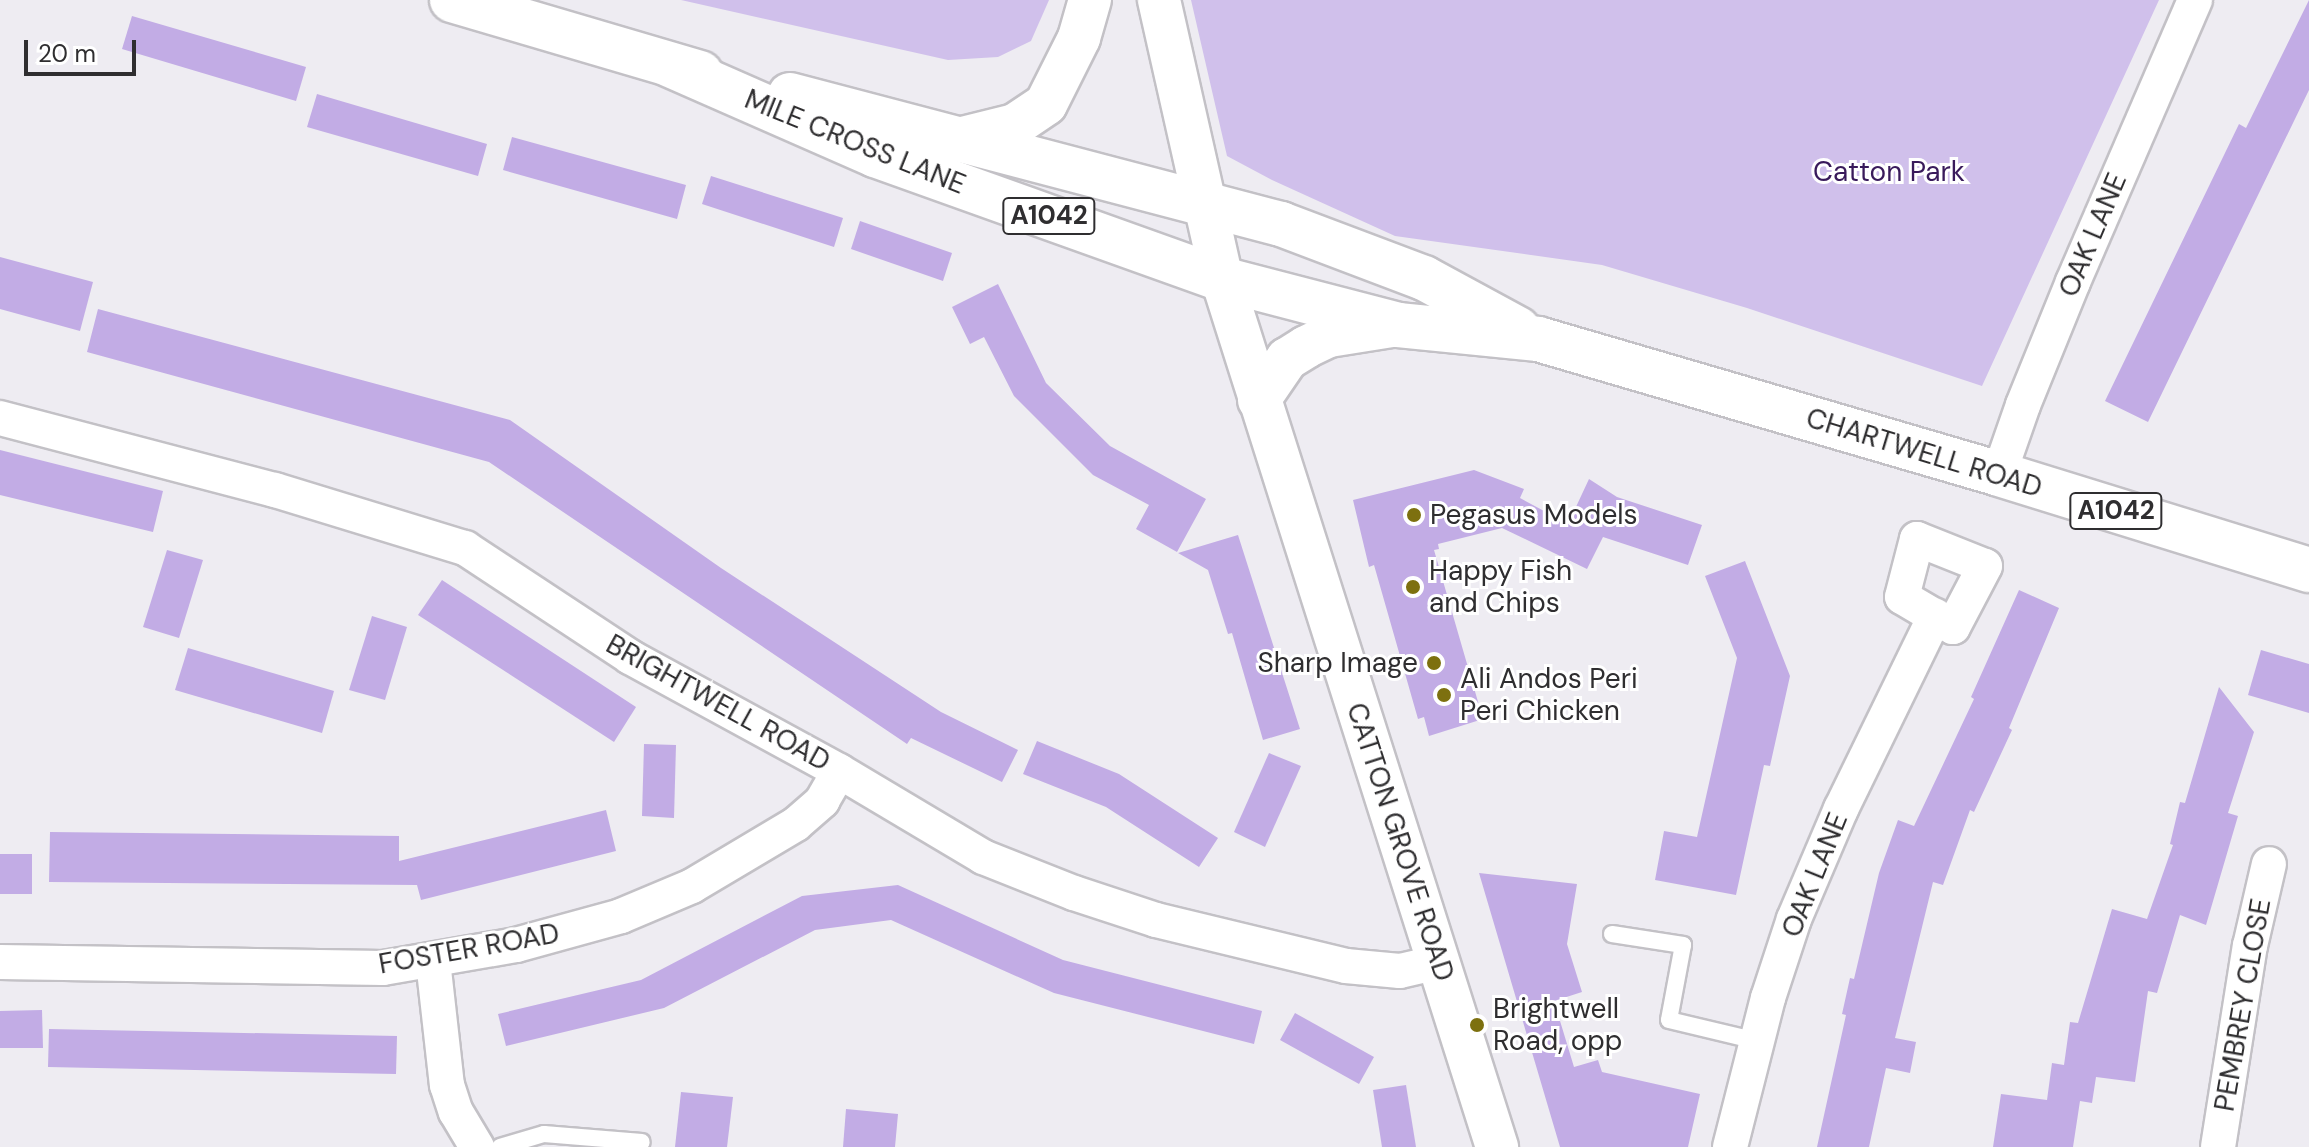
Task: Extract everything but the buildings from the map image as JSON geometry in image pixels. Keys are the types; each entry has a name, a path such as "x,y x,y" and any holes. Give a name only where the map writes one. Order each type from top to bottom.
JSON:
{"highway":[{"name":"MILE CROSS LANE","path":"452,0 670,65 963,138 1204,206"},
{"name":"MILE CROSS LANE","path":"670,65 875,155 1222,279"},
{"name":"CHARTWELL ROAD","path":"1204,206 1281,224 1424,278 1538,339"},
{"name":"CHARTWELL ROAD","path":"1222,279 1398,325 1538,339 1999,474 2309,570"}],"street":[{"path":"963,138 1015,125 1046,104 1079,38 1090,0"},
{"name":"CATTON GROVE ROAD","path":"1159,0 1222,279 1497,1147"},
{"name":"OAK LANE","path":"1999,474 2073,282 2195,0"},
{"path":"1259,400 1287,359 1306,347 1329,336 1398,325"},
{"name":"BRIGHTWELL ROAD","path":"0,418 275,490 465,548 630,657 839,771 983,857 1156,920 1346,966 1400,971 1439,962"},
{"name":"OAK LANE","path":"1730,1147 1757,1041 1794,919 1841,809 1935,616"},
{"name":"FOSTER ROAD","path":"0,962 383,968 516,945 621,916 692,886 796,824 822,801 839,771"},
{"name":"PEMBREY CLOSE","path":"2218,1147 2250,946 2269,864"},
{"path":"433,961 447,1085 456,1112 477,1147"}],"lane":[{"path":"1612,934 1683,945 1669,1020 1757,1041"},
{"path":"500,1147 544,1134 642,1142"}],"green space":[{"path":"681,0 1049,0 1031,41 998,57 948,60"},
{"name":"Catton Park","path":"1191,0 2159,0 1982,386 1747,308 1602,265 1395,236 1272,180 1227,156"}],"place":[{"name":"Pegasus Models","path":"1414,515"},
{"name":"Happy Fish and Chips","path":"1413,587"},
{"name":"Sharp Image","path":"1434,663"},
{"name":"Ali Andos Peri Peri Chicken","path":"1444,695"},
{"name":"Brightwell Road, opp","path":"1477,1025"}]}
